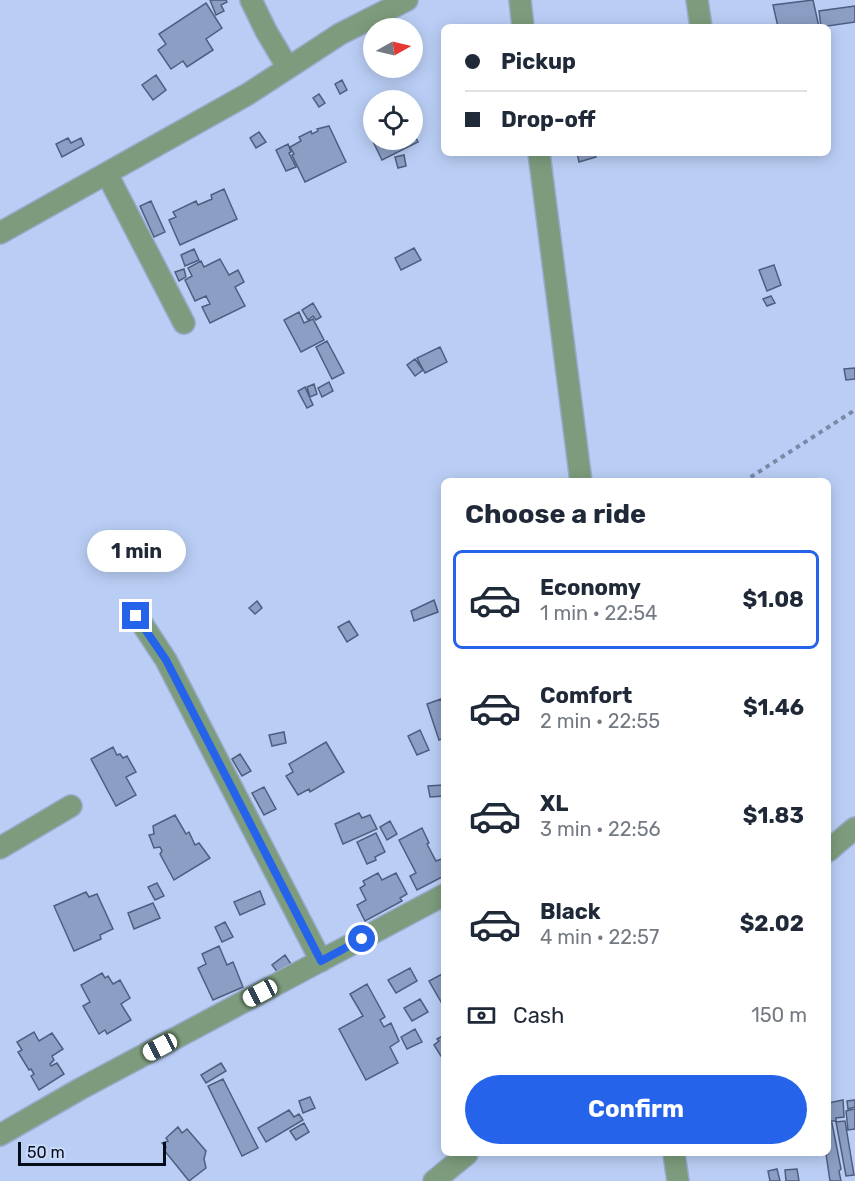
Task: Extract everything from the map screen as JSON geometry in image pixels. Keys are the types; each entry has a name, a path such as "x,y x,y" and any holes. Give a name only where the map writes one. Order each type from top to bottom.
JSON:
{"street":[{"path":"251,0 288,68"},
{"path":"0,234 248,94 340,34 407,0"},
{"path":"520,0 523,24"},
{"path":"697,0 701,24"},
{"path":"539,156 580,478"},
{"path":"107,174 184,323"},
{"path":"136,616 166,660 321,961"},
{"path":"0,848 71,806"},
{"path":"831,848 855,828"},
{"path":"0,1135 80,1089 441,897"},
{"path":"434,1181 465,1156"},
{"path":"674,1156 678,1181"}],"path":[{"path":"749,478 855,410"}],"building":[{"path":"210,0 226,0 227,2 221,5 224,11 216,15"},
{"path":"813,0 818,24 777,24 773,5"},
{"path":"206,3 222,28 206,39 213,50 187,67 183,61 171,69 158,50 166,44 159,34"},
{"path":"855,6 855,22 831,26 821,24 819,11"},
{"path":"156,75 166,90 153,100 142,85"},
{"path":"342,80 347,90 340,94 335,84"},
{"path":"319,94 325,103 319,107 313,98"},
{"path":"329,126 346,162 305,182 290,147 301,141 299,137"},
{"path":"259,132 266,142 256,148 250,138"},
{"path":"68,138 71,143 81,138 84,145 62,157 56,144"},
{"path":"288,144 291,152 289,153 296,167 286,171 276,150"},
{"path":"377,150 402,150 382,160"},
{"path":"404,155 406,166 398,168 395,157"},
{"path":"578,156 596,156 596,157 579,162"},
{"path":"224,189 237,219 180,245 169,220 176,217 173,212 196,201 198,205 212,199 211,195"},
{"path":"151,201 165,232 154,237 140,206"},
{"path":"414,248 421,260 401,270 395,258"},
{"path":"194,249 199,260 185,266 181,255"},
{"path":"220,259 229,275 238,270 244,282 235,287 245,306 210,323 202,307 210,304 206,296 195,301 185,280 192,276 188,268 201,261 204,267"},
{"path":"774,265 781,285 767,291 759,270"},
{"path":"184,269 186,277 179,281 175,272"},
{"path":"771,296 775,303 767,306 763,299"},
{"path":"313,303 321,317 316,320 313,316 308,320 302,310"},
{"path":"299,312 304,323 313,319 324,340 301,352 284,320"},
{"path":"327,341 344,373 332,379 316,347"},
{"path":"440,347 447,362 425,373 417,358"},
{"path":"415,359 423,370 415,376 407,365"},
{"path":"855,368 855,379 846,380 844,369"},
{"path":"329,382 333,391 322,397 318,388"},
{"path":"314,384 317,394 310,397 307,387"},
{"path":"305,387 313,405 307,408 298,391"},
{"path":"434,600 438,612 414,621 411,611"},
{"path":"257,601 262,608 255,614 249,608"},
{"path":"349,621 358,635 347,642 338,627"},
{"path":"441,699 441,739 439,740 427,704"},
{"path":"420,730 429,750 417,755 408,736"},
{"path":"284,732 286,743 272,746 269,735"},
{"path":"326,742 344,772 310,792 309,789 298,795 286,776 293,772 289,764"},
{"path":"113,747 117,755 120,754 123,758 127,756 136,772 126,777 136,795 116,806 91,759"},
{"path":"240,754 251,771 242,776 232,759"},
{"path":"441,785 441,796 430,797 428,786"},
{"path":"264,787 276,809 264,815 252,793"},
{"path":"359,813 362,818 370,815 377,829 343,844 335,824"},
{"path":"175,815 186,834 189,832 195,845 199,843 210,858 174,880 160,854 162,851 160,847 154,848 149,835 154,834 153,826"},
{"path":"390,821 397,834 387,840 380,827"},
{"path":"422,828 436,861 441,859 441,878 417,890 410,876 416,873 399,840"},
{"path":"376,833 385,852 367,864 357,842"},
{"path":"378,873 382,880 396,873 407,894 400,898 402,901 365,921 357,905 366,900 360,888 365,885 363,881"},
{"path":"157,883 164,896 155,900 148,887"},
{"path":"260,891 265,904 240,915 234,902"},
{"path":"86,892 89,897 97,894 113,929 100,935 101,939 74,951 54,906"},
{"path":"153,903 160,918 134,929 128,913"},
{"path":"225,922 233,937 222,942 215,927"},
{"path":"219,946 227,965 233,962 243,987 213,1000 198,968 206,964 202,954"},
{"path":"285,955 291,964 279,974 272,965"},
{"path":"410,968 417,981 396,993 388,980"},
{"path":"102,973 105,978 108,976 113,984 120,980 130,998 121,1004 131,1020 107,1034 105,1030 99,1034 83,1006 90,1002 81,985"},
{"path":"441,975 441,1002 429,981"},
{"path":"367,984 385,1017 380,1020 384,1027 391,1023 399,1041 390,1047 398,1063 366,1080 339,1029 363,1016 350,994"},
{"path":"420,999 428,1012 412,1021 404,1008"},
{"path":"415,1029 422,1042 407,1049 401,1037"},
{"path":"34,1032 39,1041 52,1033 63,1049 52,1056 54,1060 50,1064 51,1066 57,1063 64,1074 39,1090 31,1076 34,1074 18,1052 22,1050 17,1042"},
{"path":"441,1037 441,1056 434,1045 439,1041 437,1039"},
{"path":"221,1063 226,1071 206,1083 201,1075"},
{"path":"223,1079 258,1148 242,1156 208,1086"},
{"path":"310,1097 315,1108 303,1113 299,1101"},
{"path":"843,1100 844,1117 831,1121 831,1102"},
{"path":"855,1100 855,1107 848,1109 847,1101"},
{"path":"855,1109 855,1129 848,1130 846,1111"},
{"path":"289,1110 294,1117 299,1114 303,1120 266,1142 258,1128"},
{"path":"845,1121 854,1175 846,1176 836,1122"},
{"path":"304,1123 309,1132 296,1140 290,1131"},
{"path":"832,1123 841,1169 839,1171 841,1181 830,1181 826,1156 831,1156"},
{"path":"178,1127 182,1133 187,1129 206,1151 204,1159 206,1168 189,1181 164,1150 166,1147 162,1143 168,1141 166,1138"},
{"path":"777,1169 780,1181 770,1181 768,1171"},
{"path":"797,1169 799,1181 786,1181 785,1170"}],"route":[{"path":"136,616 166,660 321,961 362,939"}]}
